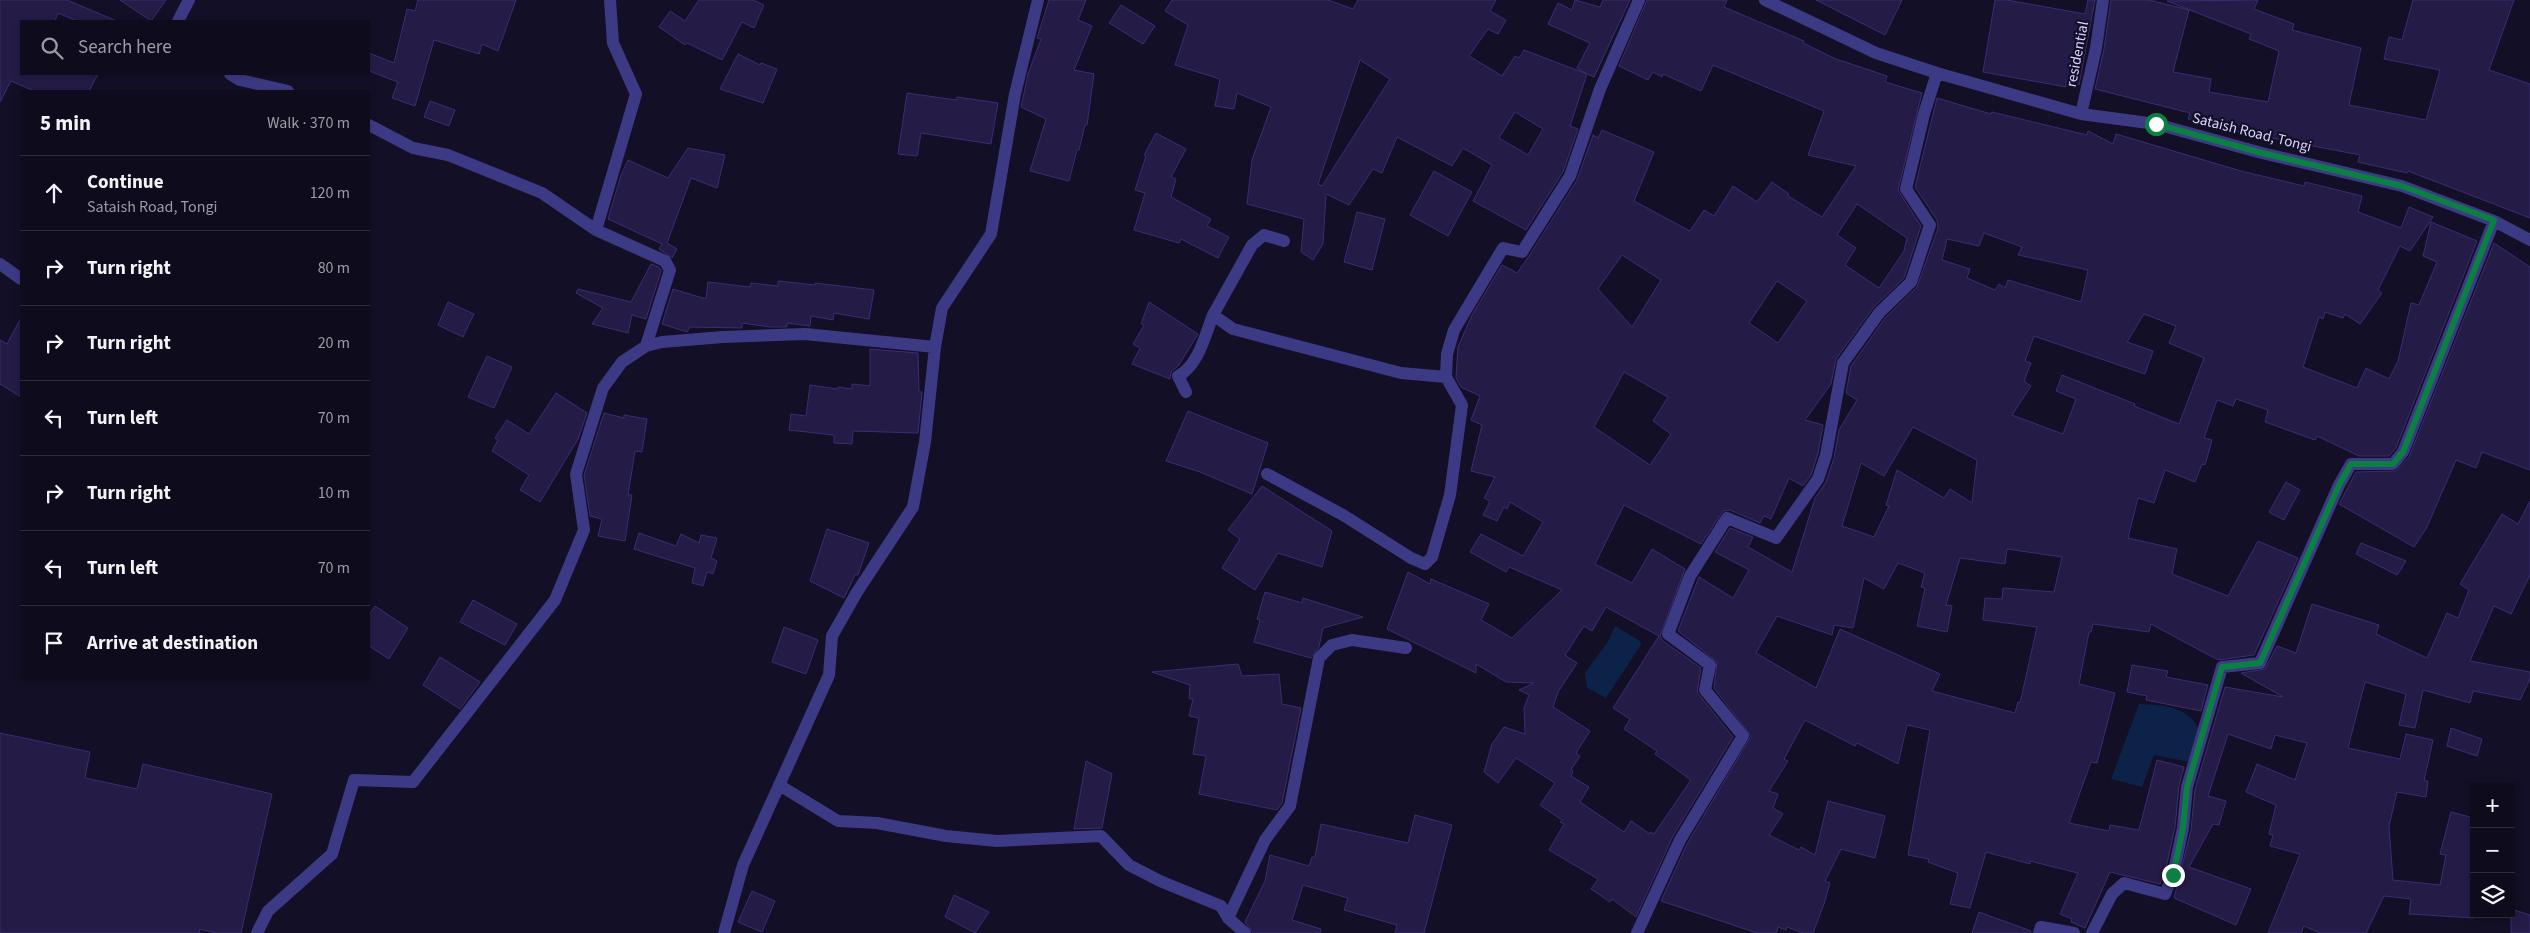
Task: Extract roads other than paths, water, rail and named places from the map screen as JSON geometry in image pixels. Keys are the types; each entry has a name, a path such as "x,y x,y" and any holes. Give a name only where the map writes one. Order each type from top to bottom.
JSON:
{"street":[{"path":"179,20 189,0"},
{"path":"596,230 636,94 613,42 610,0"},
{"path":"724,933 743,865 829,675 832,636 862,584 913,507 925,442 935,347 942,308 991,234 1016,94 1038,0"},
{"path":"1267,474 1343,515 1411,558 1425,564 1432,557 1450,495 1462,404 1446,377 1446,354 1454,330 1503,248 1522,252 1570,176 1600,89 1639,0"},
{"name":"Sataish Road, Tongi","path":"1766,0 1876,53 2081,114 2156,124 2262,153 2402,186 2494,220 2530,240"},
{"name":"residential","path":"2081,114 2096,48 2103,0"},
{"path":"1637,933 1680,840 1743,736 1704,690 1710,665 1668,634 1690,576 1728,518 1776,538 1818,479 1826,455 1843,362 1879,313 1911,282 1930,225 1906,190 1924,114 1937,72"},
{"path":"235,82 282,90"},
{"path":"370,126 413,148 448,155 542,193 596,230 665,262 670,270 646,346"},
{"path":"2092,933 2112,894 2124,883 2165,894 2175,865 2183,828 2187,787 2222,667 2260,663 2339,485 2351,464 2393,464 2403,452 2494,220"},
{"path":"1186,392 1178,376 1187,371 1203,342 1213,316 1252,246 1264,235 1284,241"},
{"path":"0,264 20,278"},
{"path":"1213,316 1233,329 1401,373 1446,377"},
{"path":"257,933 268,911 332,854 354,780 413,782 555,600 584,530 576,474 603,388 622,362 646,346 662,342 805,334 935,347"},
{"path":"1228,918 1265,840 1290,806 1319,658 1332,645 1352,640 1406,648"},
{"path":"779,785 838,821 876,823 946,836 997,841 1101,836 1129,865 1160,881 1221,906 1228,918 1245,933"},
{"path":"2038,933 2041,927 2074,933"}],"water":[{"path":"1615,626 1640,641 1641,645 1606,698 1587,688 1585,673 1609,640"},
{"path":"2139,704 2167,706 2183,712 2196,723 2200,732 2190,762 2154,755 2142,787 2111,779"}]}
